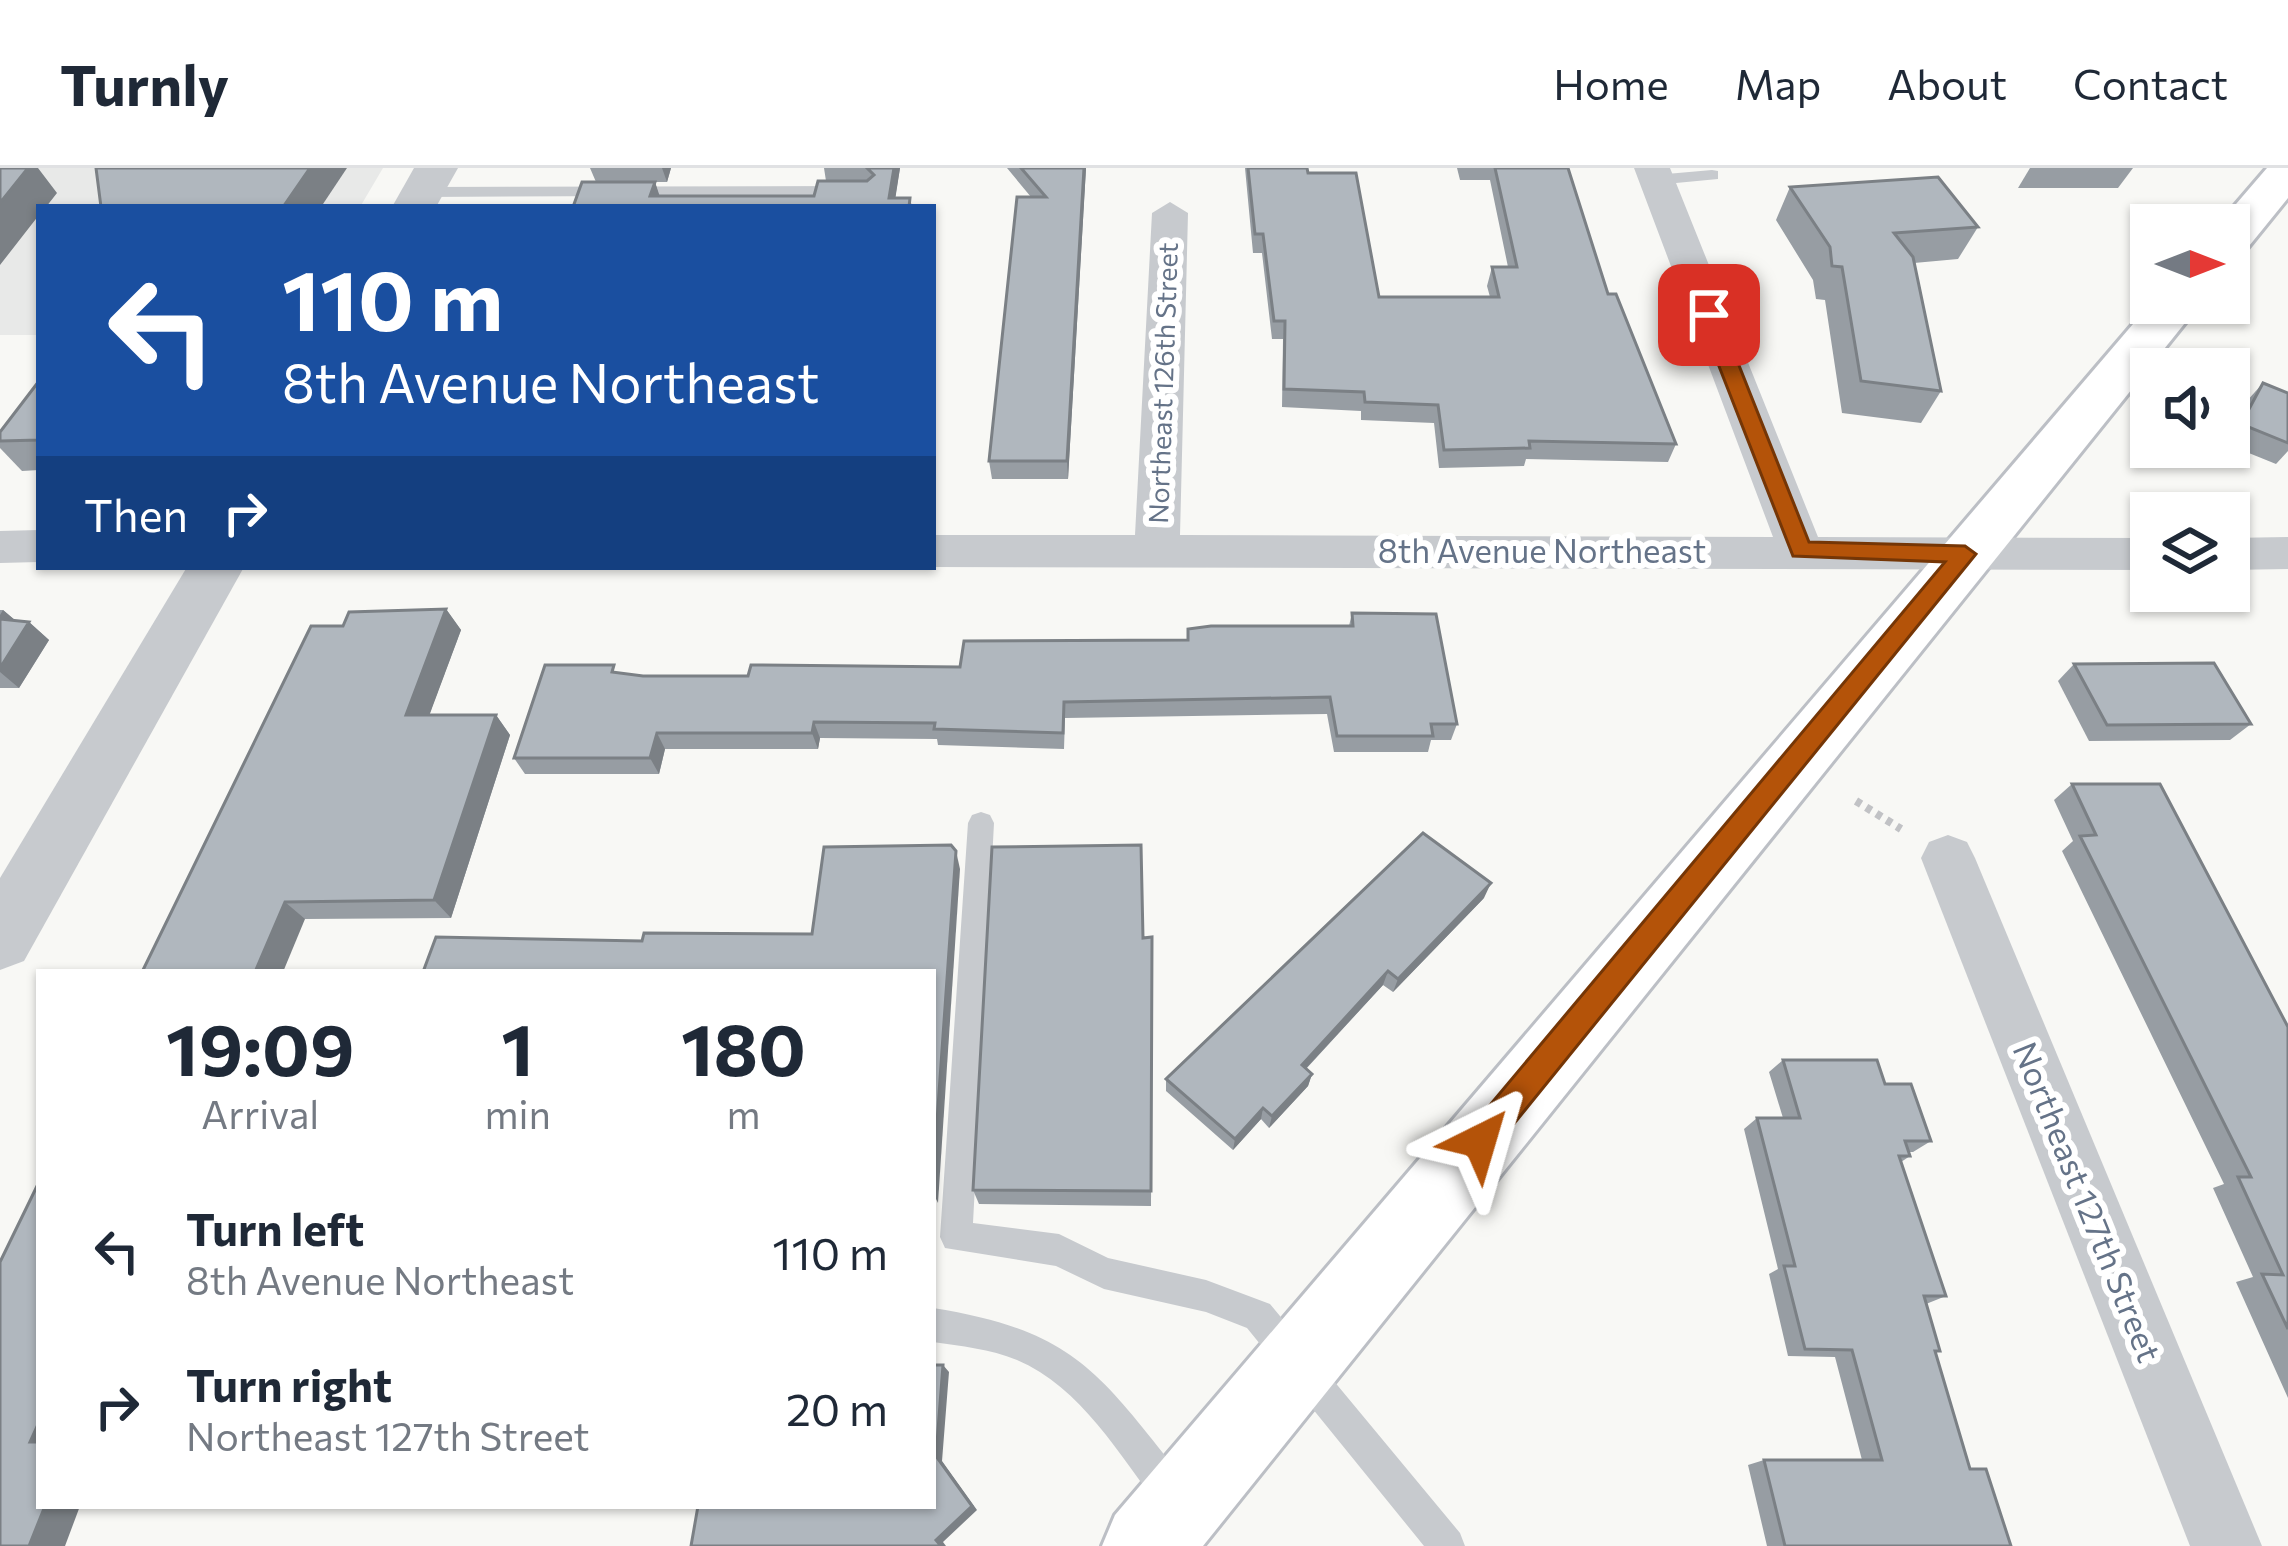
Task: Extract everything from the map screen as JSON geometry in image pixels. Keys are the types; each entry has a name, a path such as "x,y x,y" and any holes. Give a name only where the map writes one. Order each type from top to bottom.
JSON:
{"main road":[{"path":"2250,216 2288,170"},
{"path":"1163,1525 2159,324"}],"street":[{"path":"1653,174 1801,550"},
{"name":"Northeast 126th Street","path":"1157,553 1170,213"},
{"path":"0,547 36,547"},
{"name":"8th Avenue Northeast","path":"936,551 2130,554"},
{"path":"2250,554 2288,553"},
{"path":"0,940 214,570"},
{"name":"Northeast 127th Street","path":"1948,857 2226,1546"}],"lane":[{"path":"1653,174 1712,175"},
{"path":"424,189 865,191"},
{"path":"981,823 956,1237 1059,1250 1104,1273 1206,1296 1258,1316 1447,1546"},
{"path":"936,1325 983,1331 1032,1346 1074,1371 1163,1525"}],"shaded area":[{"path":"0,168 383,168 362,204 36,204 36,335 0,335"}],"building":[{"path":"0,168 28,168 0,203"},
{"path":"96,168 310,168 285,204 101,204"},
{"path":"867,168 894,168 889,198 910,198 909,204 574,204 582,182 655,182 650,196 814,196 818,181 867,181 874,175"},
{"path":"1021,168 1084,168 1067,461 989,461 1017,197 1046,197"},
{"path":"1248,168 1356,173 1379,297 1499,297 1492,267 1517,267 1495,168 1568,168 1608,294 1616,294 1676,444 1529,441 1530,448 1444,450 1438,405 1365,402 1364,392 1284,389 1285,321 1274,321 1263,234 1255,234"},
{"path":"1938,177 1978,227 1894,233 1913,257 1941,391 1861,381 1842,267 1832,266 1830,247 1790,187"},
{"path":"2263,383 2288,393 2288,443 2250,428 2250,407"},
{"path":"36,385 36,440 0,441 0,432"},
{"path":"446,609 406,715 496,715 434,900 285,902 256,969 143,969 311,626 343,626 349,612"},
{"path":"1352,613 1436,614 1457,724 1431,724 1433,736 1337,736 1330,697 1064,702 1063,733 934,729 935,723 814,722 812,733 657,733 650,758 514,758 545,665 614,665 612,672 643,676 748,676 751,665 960,667 964,641 1188,640 1188,629 1211,626 1353,626"},
{"path":"0,619 29,622 0,668"},
{"path":"2214,663 2251,724 2107,725 2074,664"},
{"path":"2072,784 2160,784 2288,1027 2288,1329 2262,1274 2283,1275 2238,1177 2251,1177 2080,836 2096,835"},
{"path":"1423,833 1491,883 1398,979 1388,971 1302,1065 1312,1074 1272,1116 1263,1108 1235,1139 1166,1079"},
{"path":"951,845 956,851 936,1135 936,969 424,969 436,937 642,941 644,933 812,934 824,847"},
{"path":"1141,845 1143,938 1152,937 1151,1191 973,1190 992,847"},
{"path":"1783,1060 1877,1060 1885,1084 1911,1084 1931,1141 1905,1141 1910,1156 1899,1156 1946,1296 1924,1296 1940,1351 1935,1351 1970,1469 1986,1469 2011,1546 1785,1546 1764,1460 1882,1460 1852,1350 1805,1349 1784,1266 1795,1266 1757,1118 1800,1118"},
{"path":"36,1188 36,1429 30,1442 36,1442 36,1509 44,1509 29,1546 0,1546 0,1262"},
{"path":"936,1365 943,1365 936,1456"},
{"path":"936,1456 972,1506 936,1540 941,1546 691,1546 697,1509 936,1509"}],"route":[{"path":"1480,1141 1965,554 1801,550 1709,315"}]}
